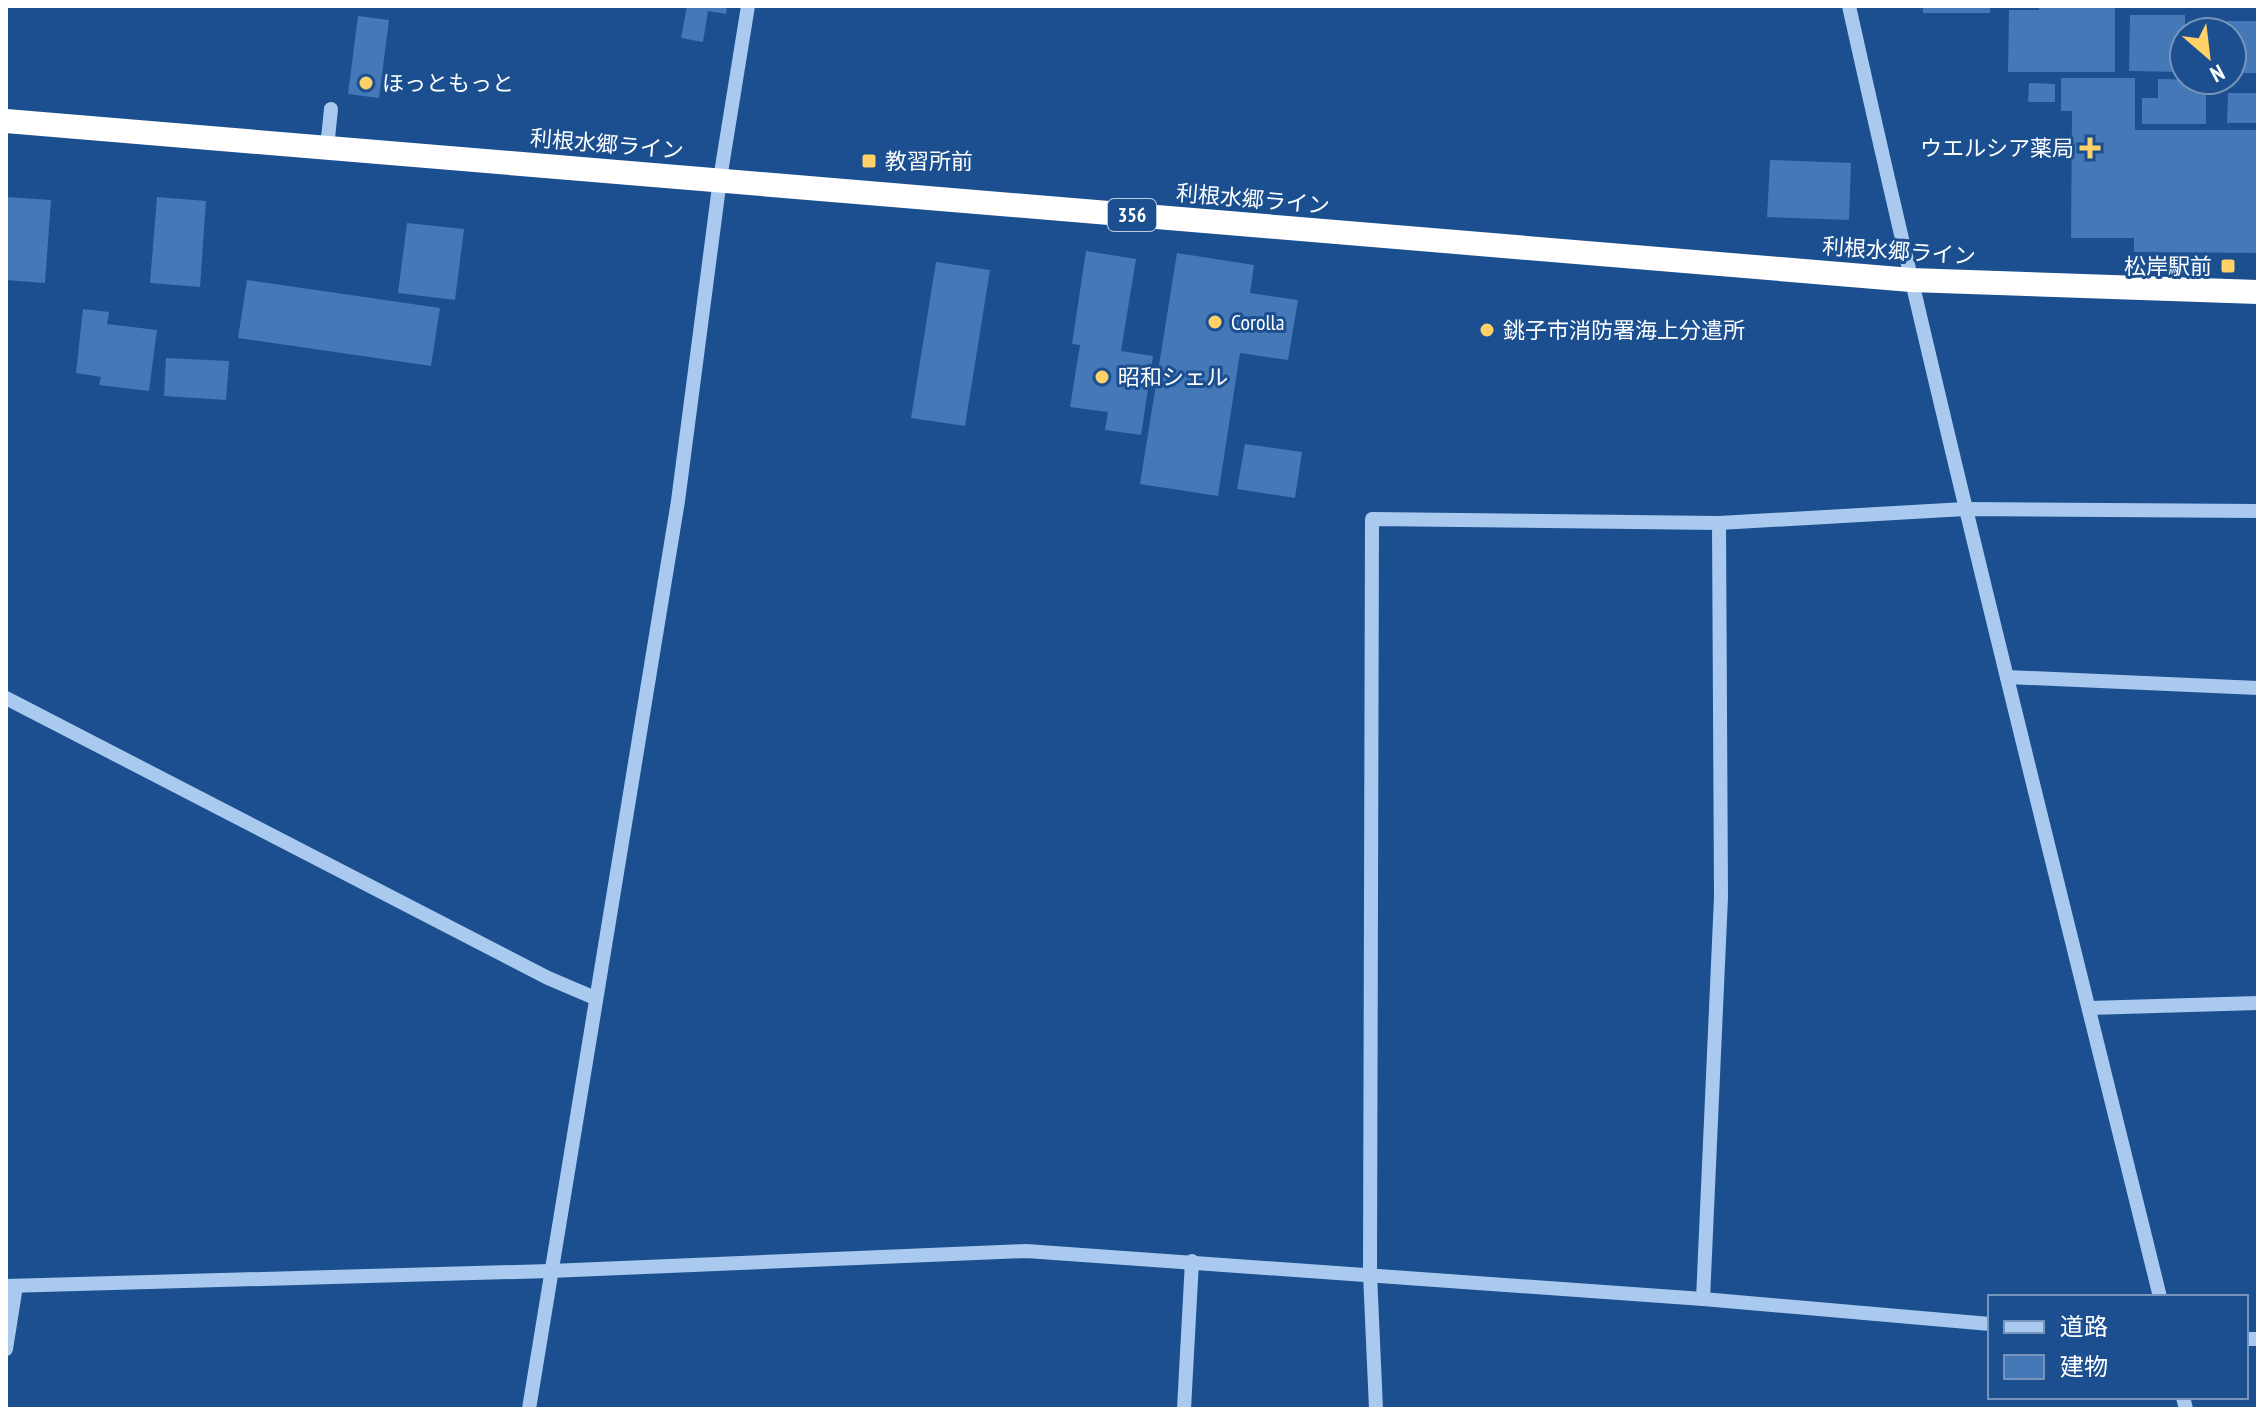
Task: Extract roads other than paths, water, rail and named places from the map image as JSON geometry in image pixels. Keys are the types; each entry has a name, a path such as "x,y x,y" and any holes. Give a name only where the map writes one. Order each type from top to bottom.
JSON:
{"highway":[{"name":"利根水郷ライン","path":"6,121 1911,280 2258,292"}],"street":[{"path":"529,1409 678,501 720,179 748,6"},
{"path":"1849,6 1965,509 2160,1295"},
{"path":"327,148 331,109"},
{"path":"1376,1409 1370,1274 1372,519 1719,523 1965,509 2258,511"},
{"path":"1703,1299 1721,897 1719,523"},
{"path":"2007,677 2258,688"},
{"path":"6,698 548,978 595,998"},
{"path":"2089,1008 2258,1003"},
{"path":"6,1349 11,1286 550,1271 1026,1251 1703,1299 1988,1324"},
{"path":"1184,1409 1192,1261"}],"place":[{"name":"ほっともっと","path":"366,83"},
{"name":"ウエルシア薬局","path":"2090,148"},
{"name":"教習所前","path":"869,161"},
{"name":"松岸駅前","path":"2228,266"},
{"name":"Corolla","path":"1215,322"},
{"name":"銚子市消防署海上分遣所","path":"1487,330"},
{"name":"昭和シェル","path":"1102,377"}]}
